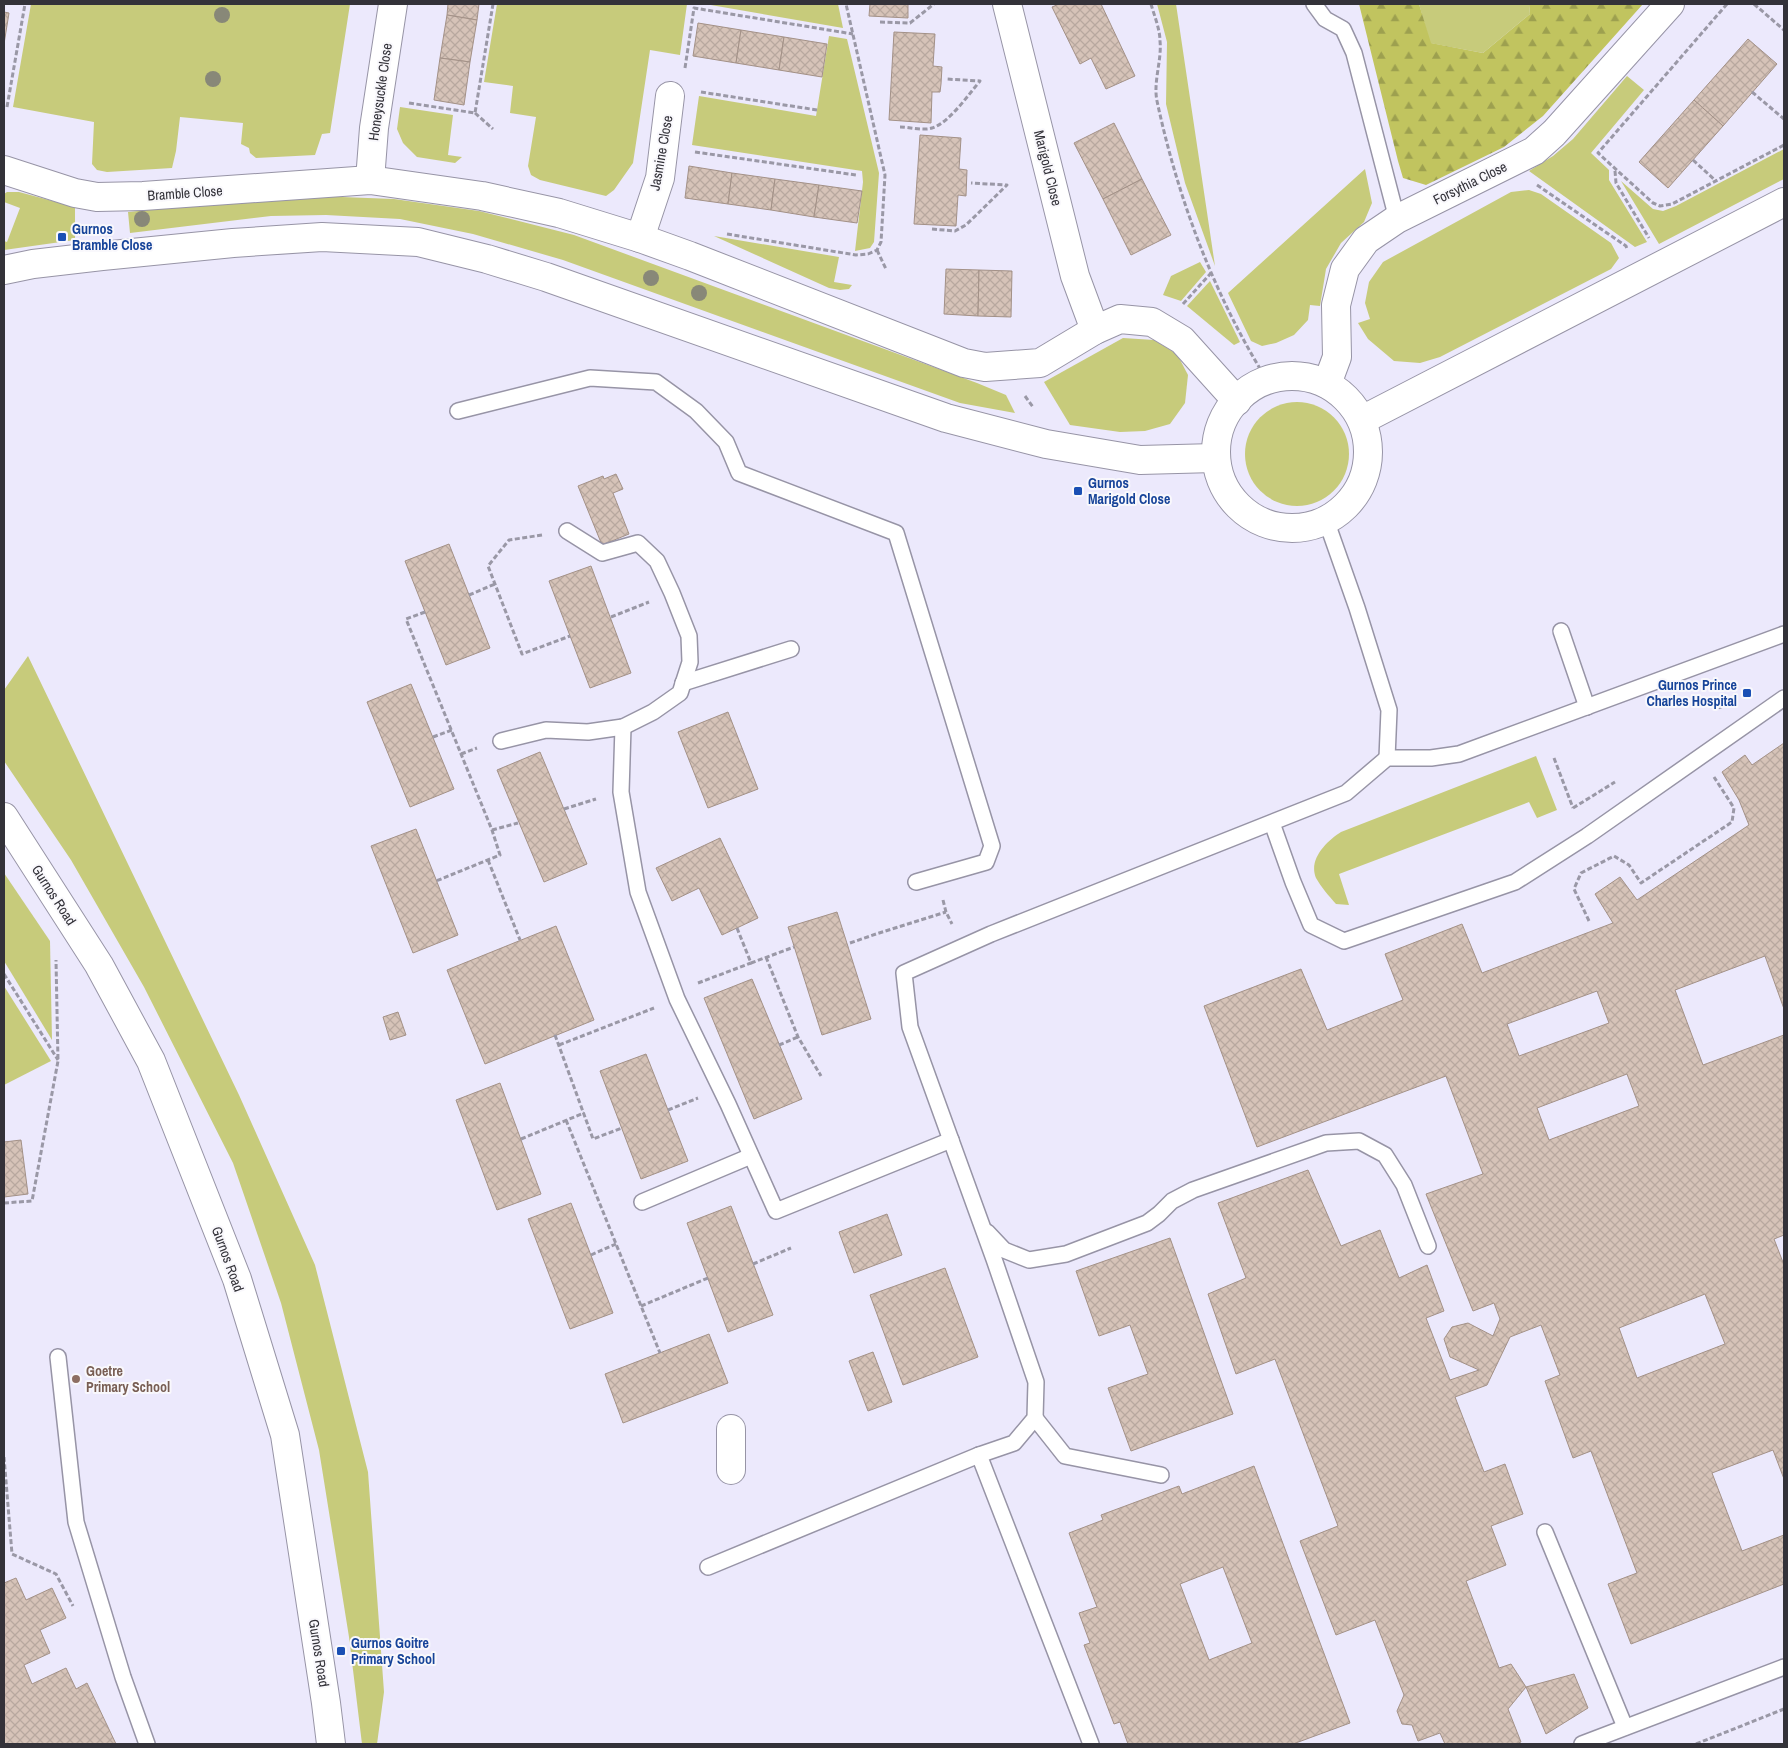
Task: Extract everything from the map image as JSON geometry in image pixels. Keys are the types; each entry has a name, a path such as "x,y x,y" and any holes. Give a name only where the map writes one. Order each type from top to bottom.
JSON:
{"street":[{"name":"Honeysuckle Close","path":"370,180 374,128 393,4"},
{"name":"Marigold Close","path":"1006,4 1075,276 1095,330"},
{"name":"Forsythia Close","path":"1327,384 1337,357 1336,305 1345,269 1366,240 1397,219 1534,151 1554,133 1670,4"},
{"name":"Jasmine Close","path":"640,238 660,178 670,96"},
{"name":"Bramble Close","path":"4,170 75,193 97,197 144,196 370,180 482,196 558,213 640,238 955,360 985,367 1040,363 1095,330 1120,319 1152,322 1182,340 1237,401"},
{"path":"1362,420 1784,202"},
{"path":"4,270 32,264 233,242 322,237 418,242 487,259 546,278 964,423 1046,444 1140,460 1215,458"},
{"path":"1279,376 1304,376 1327,384 1347,399 1362,420 1368,442 1367,466 1360,488 1345,506 1326,520 1305,527 1282,527 1261,521 1242,509 1227,492 1220,477 1215,458 1221,423 1237,401 1255,385 1267,380 1279,376"},
{"name":"Gurnos Road","path":"4,818 99,965 151,1061 237,1279 286,1435 331,1744"},
{"path":"731,1429 731,1470"}],"lane":[{"path":"1314,4 1325,19 1343,29 1354,53 1397,219"},
{"path":"458,411 590,378 656,382 696,410 726,442 739,473 896,533 992,846 986,862 916,882"},
{"path":"1326,520 1357,608 1389,710 1387,758"},
{"path":"501,741 546,730 588,732 623,727 653,712 680,693 690,662 689,636 657,561 638,543 602,553 567,531"},
{"path":"1561,631 1588,707"},
{"path":"708,1567 979,1455 1014,1443 1035,1418 1036,1382 983,1227 910,1027 904,973 991,934 1346,794 1387,758 1431,758 1459,754 1784,634"},
{"path":"683,683 791,649"},
{"path":"1272,823 1293,882 1311,924 1344,941 1515,882 1587,836 1784,698"},
{"path":"623,727 621,792 638,892 676,996 776,1211 951,1140"},
{"path":"983,1227 1004,1250 1029,1260 1066,1254 1147,1223 1172,1201 1193,1190 1326,1143 1359,1141 1385,1155 1404,1185 1428,1246"},
{"path":"642,1202 751,1156"},
{"path":"58,1357 76,1522 123,1677 147,1744"},
{"path":"1035,1418 1065,1456 1161,1475"},
{"path":"979,1455 1091,1744"},
{"path":"1545,1532 1625,1727"},
{"path":"1582,1744 1784,1667"}],"path":[{"path":"7,107 25,4"},
{"path":"475,113 493,4"},
{"path":"690,256 699,235 709,231 856,255 868,254 877,250 881,242 885,175 846,4"},
{"path":"880,22 910,23 934,4"},
{"path":"1150,4 1160,40 1156,98 1193,229 1211,273 1251,354 1267,380"},
{"path":"1727,4 1598,154 1653,203 1660,206 1672,204 1784,145"},
{"path":"1754,4 1784,30"},
{"path":"686,58 694,8 854,34"},
{"path":"900,127 930,129 939,125 956,109 980,81 946,79"},
{"path":"670,96 704,91 817,110"},
{"path":"1752,92 1784,119"},
{"path":"379,98 475,113 493,129"},
{"path":"664,145 856,176"},
{"path":"1693,160 1716,181"},
{"path":"1509,165 1626,246 1630,256"},
{"path":"1615,170 1616,184 1653,244"},
{"path":"932,230 955,231 966,225 1007,185 971,183"},
{"path":"877,250 886,269"},
{"path":"1183,304 1211,273"},
{"path":"567,531 509,540 488,566 522,654 570,636"},
{"path":"469,596 495,584"},
{"path":"611,617 672,593"},
{"path":"425,612 406,619 492,830 500,855 436,881"},
{"path":"433,737 452,730"},
{"path":"1554,758 1574,808"},
{"path":"1589,921 1574,889 1581,873 1614,856 1629,865 1641,883 1732,822 1734,808 1713,776"},
{"path":"564,809 621,792"},
{"path":"492,830 518,823"},
{"path":"488,860 520,940"},
{"path":"850,943 946,912"},
{"path":"737,928 751,963"},
{"path":"559,1045 751,963 794,947"},
{"path":"766,957 798,1037 821,1076"},
{"path":"4,1203 32,1201 58,1060 56,958"},
{"path":"4,974 58,1060"},
{"path":"555,1035 593,1139 622,1128"},
{"path":"780,1045 798,1037"},
{"path":"668,1110 720,1088"},
{"path":"521,1139 584,1113"},
{"path":"566,1120 660,1353"},
{"path":"591,1254 616,1244"},
{"path":"753,1264 792,1248"},
{"path":"641,1306 708,1278"},
{"path":"4,1457 12,1554 56,1574 74,1609"},
{"path":"1696,1744 1784,1709"}],"green space":[{"path":"31,4 350,4 330,133 322,134 315,155 256,158 250,153 249,148 241,144 243,123 180,117 172,168 107,172 97,170 92,164 94,122 13,107"},
{"path":"497,4 687,4 680,55 650,50 633,163 614,190 606,196 540,180 531,175 528,166 536,117 510,113 513,86 484,82"},
{"path":"705,4 838,4 843,28"},
{"path":"1157,4 1176,4 1215,266 1185,183 1166,104 1167,42"},
{"path":"1359,4 1419,4 1431,43 1483,53 1530,14 1529,4 1643,4 1543,116 1504,147 1426,185 1403,178"},
{"path":"1419,4 1529,4 1530,14 1483,53 1430,43"},
{"path":"829,36 847,39 879,173 874,242 870,248 855,251 863,182 862,171 692,145 699,96 816,116"},
{"path":"1627,76 1644,90 1591,153 1609,170 1609,180 1647,242 1635,247 1529,171 1553,156 1573,139"},
{"path":"400,107 453,115 448,155 462,157 455,163 417,157 403,143 397,129"},
{"path":"1784,149 1784,179 1659,244 1621,181 1653,209 1663,211"},
{"path":"1365,169 1372,203 1364,222 1341,243 1326,269 1320,306 1310,305 1308,320 1294,335 1276,343 1262,346 1251,341 1228,293"},
{"path":"1529,190 1541,194 1611,243 1619,258 1611,269 1440,357 1420,363 1394,361 1368,339 1358,323 1370,319 1365,303 1369,282 1383,262 1511,192"},
{"path":"7,192 19,192 75,207 75,240 4,250 4,241 7,242 20,208 4,202 4,194"},
{"path":"315,196 394,199 479,211 574,235 977,383 1006,395 1015,413 960,403 563,260 473,234 400,219 326,215 271,216 130,233 128,212 263,198"},
{"path":"714,236 839,257 834,282 852,285 849,289 829,288"},
{"path":"1200,262 1206,272 1181,301 1163,295 1171,276"},
{"path":"1210,281 1240,342 1234,345 1187,306"},
{"path":"1123,338 1154,340 1177,354 1188,375 1185,403 1170,424 1145,431 1120,432 1070,425 1044,382"},
{"path":"1297,402 1317,406 1326,410 1334,417 1341,425 1345,434 1349,454 1345,474 1341,483 1334,491 1326,498 1317,502 1297,506 1277,502 1268,498 1260,491 1253,483 1249,474 1245,454 1249,434 1253,425 1260,417 1268,410 1277,406"},
{"path":"28,656 239,1095 315,1265 368,1472 384,1692 377,1744 362,1744 349,1637 319,1450 281,1303 233,1163 144,987 71,860 4,761 4,690"},
{"path":"1536,756 1557,810 1537,818 1529,802 1339,874 1349,905 1336,904 1316,878 1315,864 1320,851 1341,832"},
{"path":"4,873 50,941 52,1040 4,961"},
{"path":"4,986 51,1061 4,1085"}],"building":[{"path":"448,4 479,4 477,20 447,15"},
{"path":"870,4 908,4 908,18 869,16"},
{"path":"1059,4 1101,4 1135,76 1106,89 1091,58 1080,64 1052,7"},
{"path":"4,12 9,13 4,44"},
{"path":"447,15 477,20 470,62 440,58"},
{"path":"698,23 741,30 736,63 693,56"},
{"path":"741,30 784,37 779,70 736,63"},
{"path":"894,32 935,34 933,66 942,67 940,92 932,92 931,123 889,120"},
{"path":"784,37 827,44 822,77 779,70"},
{"path":"1748,39 1777,64 1723,126 1694,100"},
{"path":"440,58 470,62 464,105 434,100"},
{"path":"1694,100 1723,126 1668,188 1639,162"},
{"path":"1114,123 1142,179 1103,199 1074,143"},
{"path":"920,135 961,138 959,169 967,170 966,196 958,195 956,226 914,224"},
{"path":"689,166 732,173 728,204 685,198"},
{"path":"732,173 775,179 771,210 728,204"},
{"path":"775,179 819,185 814,217 771,210"},
{"path":"1142,179 1171,235 1131,255 1103,199"},
{"path":"819,185 862,191 857,223 814,217"},
{"path":"946,269 979,270 978,316 944,314"},
{"path":"979,270 1012,271 1011,317 978,316"},
{"path":"616,474 623,489 613,493 629,534 602,545 578,486 603,476 604,479"},
{"path":"449,544 490,648 446,665 405,561"},
{"path":"591,566 631,673 590,688 549,581"},
{"path":"411,684 454,789 410,807 367,702"},
{"path":"728,712 758,789 708,808 678,732"},
{"path":"1784,743 1784,1009 1765,956 1675,990 1703,1065 1784,1035 1784,1235 1774,1239 1784,1265 1784,1479 1773,1450 1712,1473 1742,1551 1784,1535 1784,1584 1631,1644 1608,1584 1637,1573 1591,1451 1573,1458 1545,1381 1560,1375 1541,1325 1510,1337 1487,1385 1455,1397 1484,1472 1505,1464 1523,1514 1491,1526 1506,1565 1466,1581 1499,1668 1511,1664 1526,1687 1508,1709 1521,1742 1516,1744 1445,1744 1440,1733 1418,1741 1412,1725 1402,1724 1397,1711 1404,1695 1375,1620 1336,1635 1300,1541 1338,1526 1275,1359 1236,1374 1208,1294 1246,1278 1218,1203 1308,1170 1341,1246 1380,1230 1399,1278 1427,1265 1444,1311 1426,1318 1450,1380 1479,1370 1450,1357 1444,1339 1452,1327 1468,1323 1493,1336 1500,1319 1494,1303 1473,1311 1426,1194 1483,1174 1446,1076 1257,1147 1204,1006 1301,969 1327,1030 1403,1000 1385,954 1462,924 1482,973 1613,923 1595,894 1620,877 1637,900 1749,825 1739,800 1722,772 1745,755 1752,765","holes":["1597,991 1609,1023 1519,1056 1507,1024","1627,1074 1639,1106 1549,1140 1537,1108","1705,1294 1725,1344 1637,1378 1619,1328"]},
{"path":"540,752 587,864 544,882 497,770"},
{"path":"416,829 458,935 413,953 371,846"},
{"path":"720,838 758,918 722,935 699,888 672,901 656,868"},
{"path":"837,912 871,1019 822,1035 788,927"},
{"path":"556,926 594,1020 485,1064 447,970"},
{"path":"752,979 802,1099 754,1119 704,998"},
{"path":"398,1012 406,1035 390,1040 383,1017"},
{"path":"646,1054 688,1161 641,1179 600,1071"},
{"path":"500,1083 541,1194 497,1210 456,1100"},
{"path":"21,1140 28,1194 4,1197 4,1142"},
{"path":"571,1203 613,1313 570,1329 528,1219"},
{"path":"731,1206 773,1315 728,1332 687,1223"},
{"path":"887,1214 902,1255 854,1273 839,1232"},
{"path":"1170,1238 1233,1414 1131,1451 1108,1388 1148,1374 1130,1325 1099,1336 1076,1271"},
{"path":"945,1268 978,1357 903,1385 870,1295"},
{"path":"709,1334 728,1383 623,1423 605,1374"},
{"path":"873,1352 892,1402 868,1411 849,1361"},
{"path":"1254,1466 1350,1723 1293,1744 1128,1744 1120,1722 1114,1724 1084,1645 1090,1643 1079,1613 1097,1607 1069,1533 1103,1520 1101,1515 1179,1486 1182,1494","holes":["1223,1567 1252,1643 1209,1660 1180,1584"]},
{"path":"16,1578 26,1600 52,1588 66,1618 40,1630 50,1653 24,1665 32,1684 66,1668 76,1689 87,1683 116,1744 4,1744 4,1583"},
{"path":"1574,1674 1588,1708 1546,1734 1526,1687"}],"place":[{"name":"Gurnos Bramble Close","path":"62,237"},
{"name":"Gurnos Marigold Close","path":"1078,491"},
{"name":"Gurnos Prince Charles Hospital","path":"1747,693"},
{"name":"Goetre Primary School","path":"76,1379"},
{"name":"Gurnos Goitre Primary School","path":"341,1651"}]}
